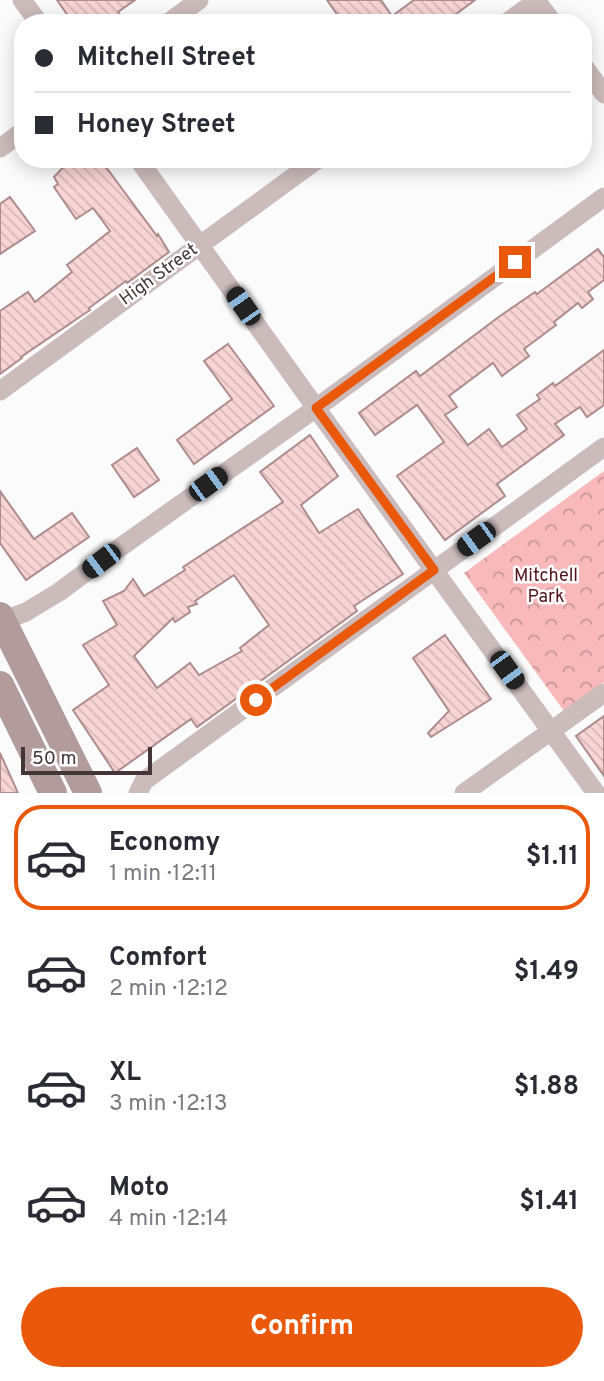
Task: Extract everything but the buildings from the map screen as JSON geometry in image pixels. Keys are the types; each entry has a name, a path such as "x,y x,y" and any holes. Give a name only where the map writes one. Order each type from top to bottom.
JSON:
{"main road":[{"path":"1,619 88,793"},
{"path":"0,685 53,793"}],"street":[{"path":"180,14 199,0"},
{"path":"518,14 537,0"},
{"path":"592,77 604,94"},
{"path":"144,168 596,793"},
{"name":"High Street","path":"0,391 306,168"},
{"path":"1,619 26,612 59,592 604,197"},
{"path":"138,793 144,782 604,447"},
{"path":"464,793 604,693"}],"green space":[{"name":"Mitchell Park","path":"604,471 604,682 564,711 464,573"}],"route":[{"path":"256,700 434,570 316,408 515,262"}]}
